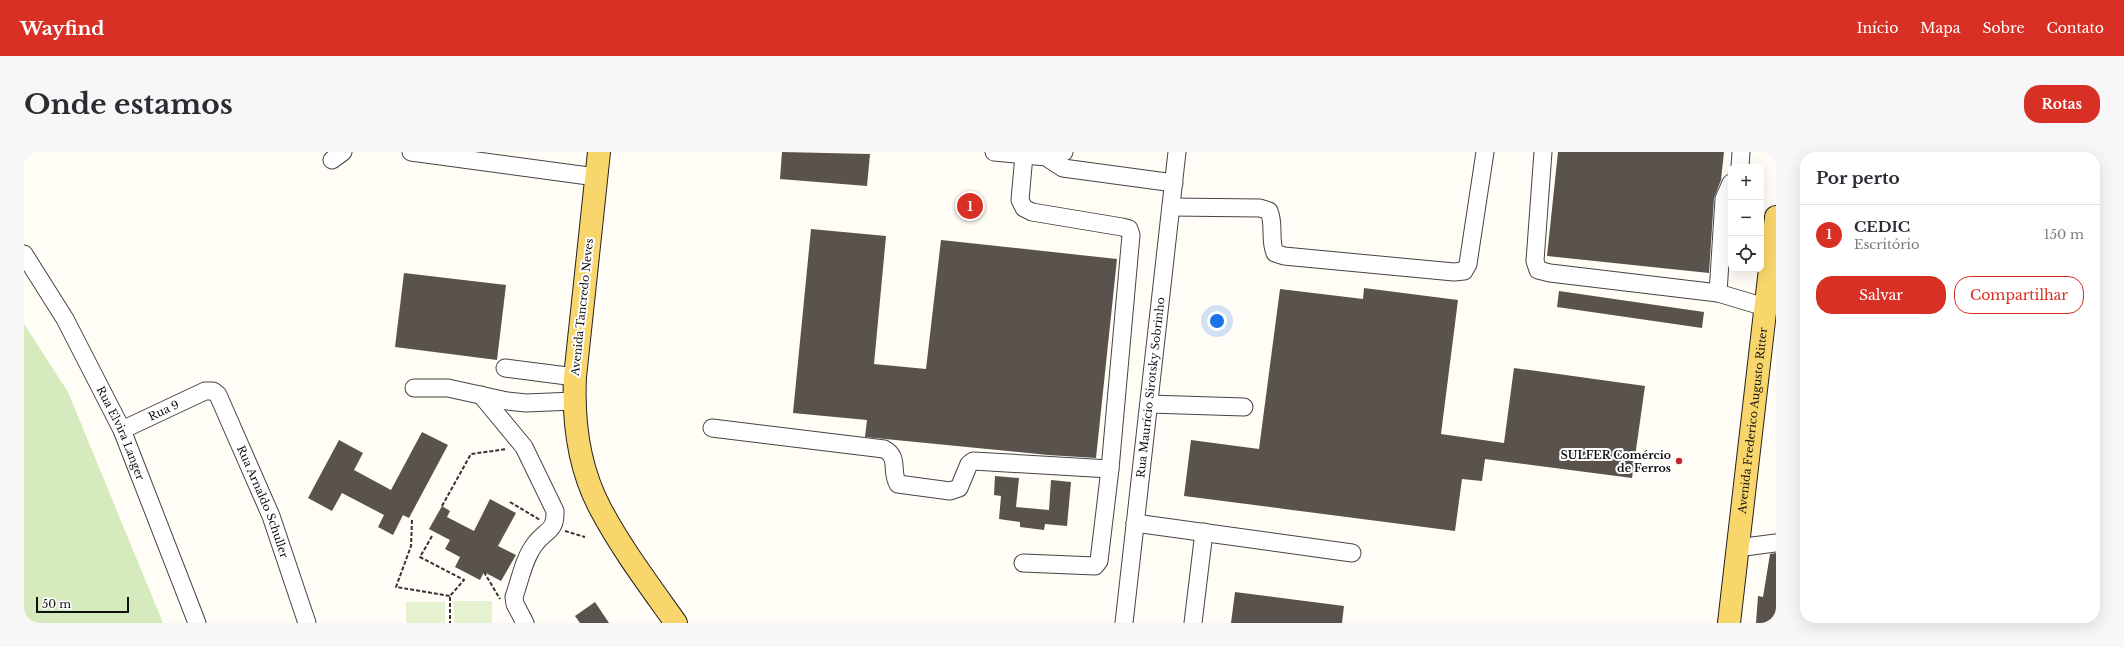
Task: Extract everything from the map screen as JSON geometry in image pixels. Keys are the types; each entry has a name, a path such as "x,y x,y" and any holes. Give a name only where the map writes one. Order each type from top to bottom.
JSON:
{"main road":[{"name":"Avenida Tancredo Neves","path":"599,152 575,377 574,402 583,462 599,507 628,554 676,623"},
{"name":"Avenida Frederico Augusto Ritter","path":"1728,623 1776,217"}],"street":[{"path":"411,152 596,177"},
{"path":"994,152 1046,158 1063,168 1174,183"},
{"path":"1046,158 1064,152"},
{"name":"Rua Maurício Sirotsky Sobrinho","path":"1124,623 1177,152"},
{"path":"1171,207 1260,208 1269,211 1273,220 1271,243 1274,253 1284,256 1454,272 1464,271 1468,264 1485,152"},
{"path":"1542,152 1535,261 1538,270 1550,273 1718,293 1765,307"},
{"path":"1740,164 1741,152"},
{"path":"1023,563 1090,567 1095,566 1099,561 1110,469 1131,235 1129,229 1122,227 1032,212 1024,208 1020,200 1024,155"},
{"path":"1718,293 1724,199 1728,190"},
{"name":"Rua Elvira Langer","path":"24,254 65,319 122,430 197,623"},
{"path":"505,368 575,377"},
{"path":"414,388 448,388 507,402 574,402"},
{"name":"Rua 9","path":"122,430 205,391"},
{"name":"Rua Arnaldo Schuller","path":"205,391 213,391 218,396 271,516 307,623"},
{"path":"481,395 524,447 555,511 556,519 548,533 534,544 514,597 515,604 525,623"},
{"path":"1149,404 1244,407"},
{"path":"712,428 884,449 891,453 894,458 896,480 898,484 950,490 959,488 969,464 973,461 979,460 1110,469"},
{"path":"1135,522 1352,553"},
{"path":"1193,623 1204,532"},
{"path":"1737,548 1776,543"}],"path":[{"path":"442,506 471,454 524,447"},
{"path":"412,520 411,546 396,587 450,596"},
{"path":"432,536 420,557 464,580 450,596 450,623"}],"green space":[{"path":"24,324 68,392 163,623 24,623"},
{"path":"453,601 492,601 492,623 454,623"},
{"path":"406,602 445,602 445,623 406,623"}],"building":[{"path":"782,152 870,154 867,186 780,179"},
{"path":"1558,152 1724,152 1721,180 1714,198 1709,273 1547,256"},
{"path":"811,229 886,236 874,364 926,369 941,240 1117,259 1096,458 1048,455 865,437 867,420 793,413"},
{"path":"404,273 506,285 497,360 395,347"},
{"path":"1364,288 1458,300 1441,434 1504,443 1514,368 1645,386 1632,478 1485,459 1482,481 1462,479 1455,531 1184,496 1191,440 1259,449 1280,289 1363,299"},
{"path":"1559,291 1704,312 1702,328 1557,307"},
{"path":"422,432 448,445 409,518 403,515 393,535 378,527 384,515 342,493 332,511 308,498 339,440 363,453 354,470 391,490"},
{"path":"995,476 1019,478 1016,507 1049,510 1051,480 1071,482 1067,526 1045,524 1044,530 1020,527 1020,522 999,519 1001,496 994,495"},
{"path":"490,499 516,513 498,546 516,555 501,581 484,572 480,580 455,567 460,557 445,549 450,540 429,529 442,506 450,511 447,517 474,531"},
{"path":"1776,553 1776,623 1756,623 1758,596 1763,597 1770,554"},
{"path":"1235,592 1344,606 1342,623 1231,623"},
{"path":"595,602 609,623 580,623 575,616"}],"place":[{"name":"CEDIC","path":"970,206"},
{"name":"SULFER Comércio de Ferros","path":"1679,461"}]}
